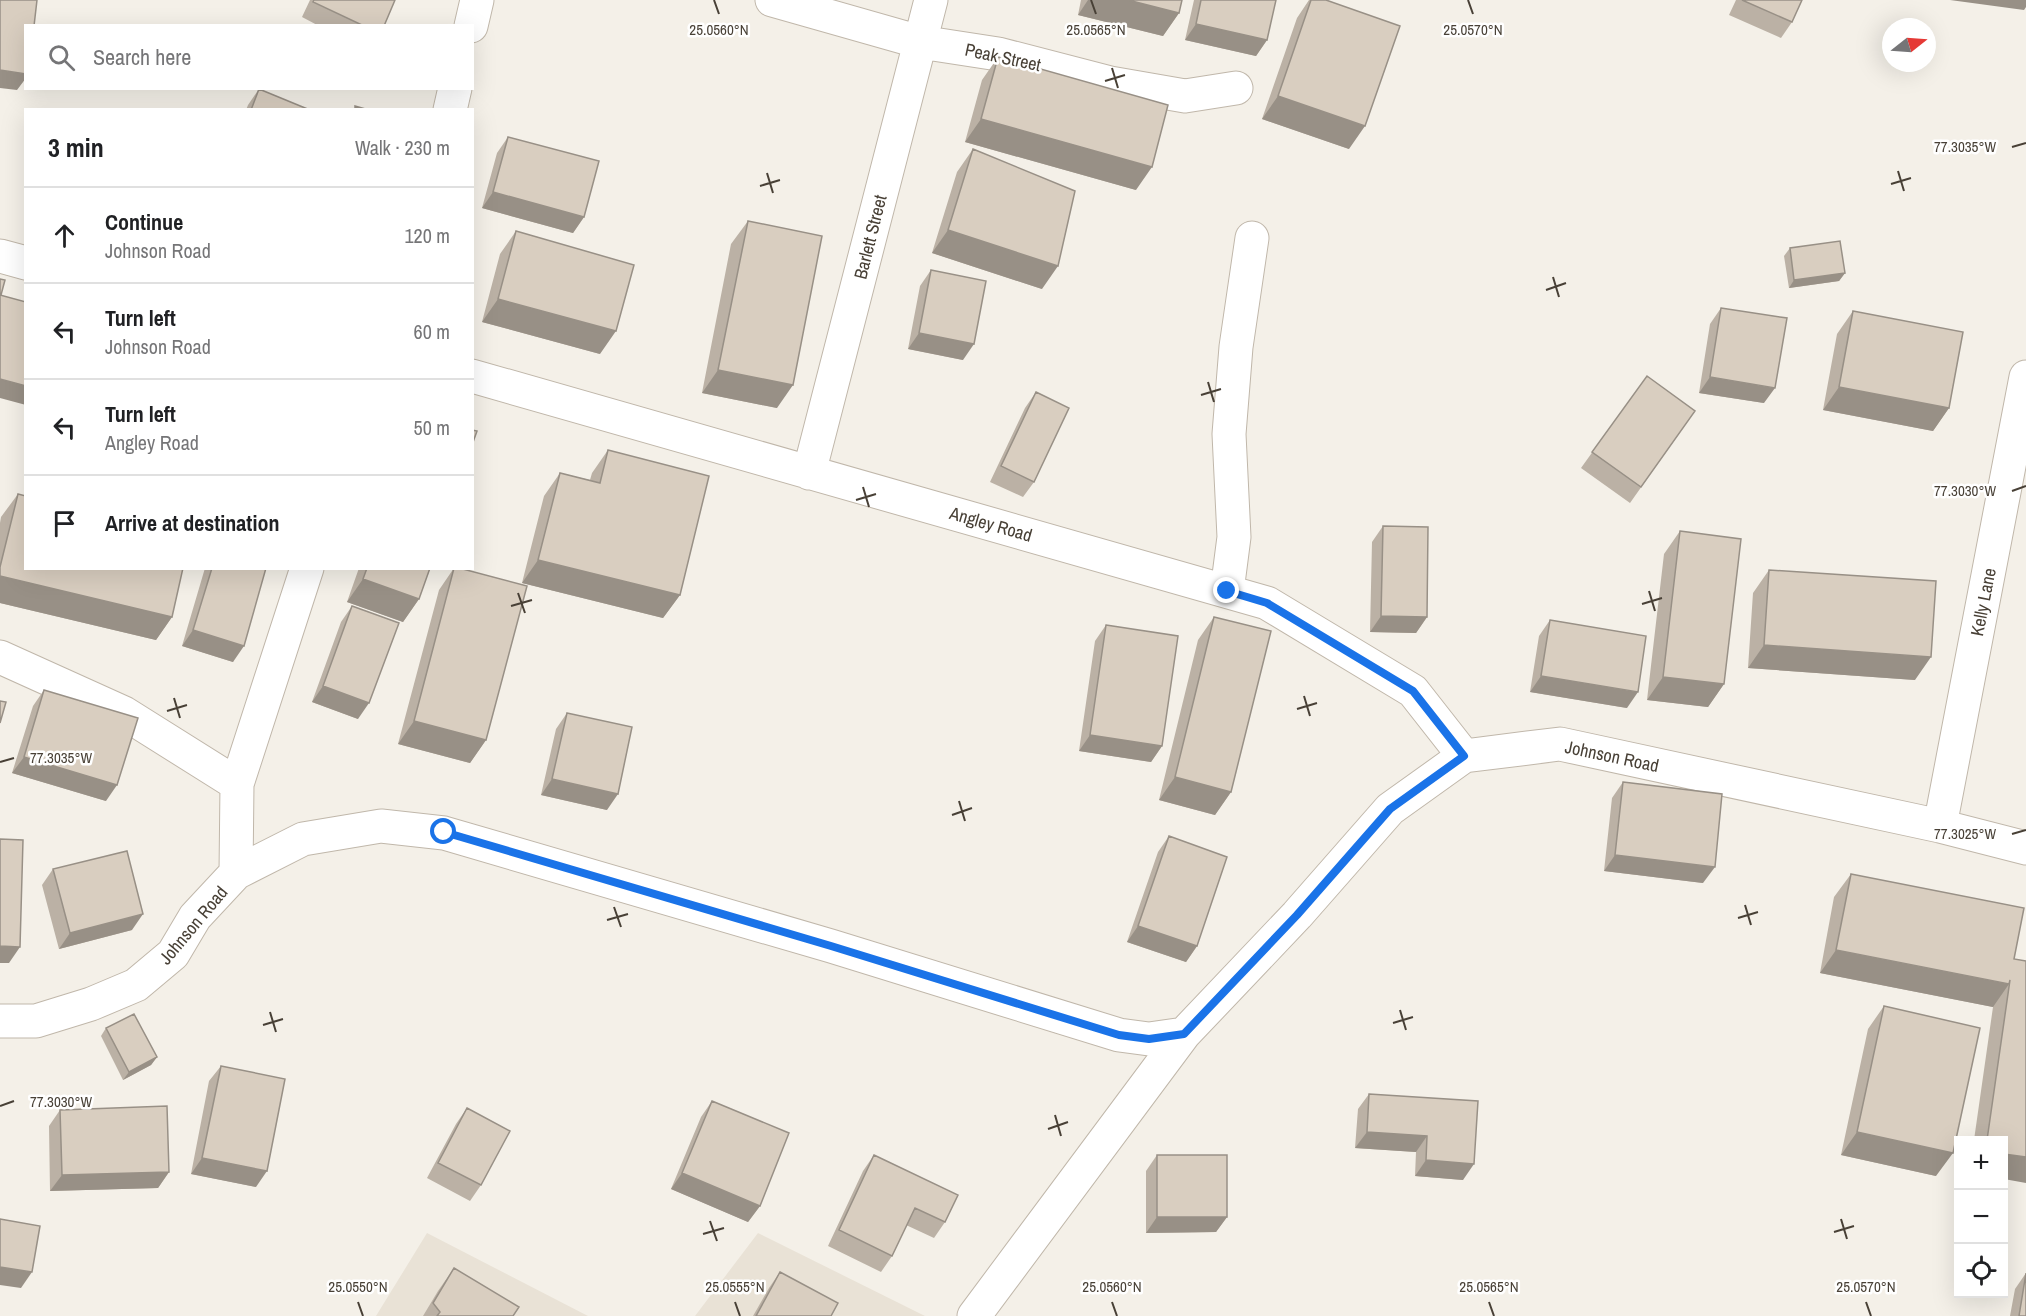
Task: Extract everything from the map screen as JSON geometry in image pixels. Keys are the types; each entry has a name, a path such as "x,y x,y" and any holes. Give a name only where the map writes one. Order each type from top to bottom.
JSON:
{"street":[{"path":"471,24 477,0"},
{"name":"Peak Street","path":"772,0 920,42 998,54 1110,83 1185,96 1236,88"},
{"name":"Barlett Street","path":"809,473 931,0"},
{"path":"450,108 455,90"},
{"path":"1227,591 1234,537 1229,434 1236,347 1252,238"},
{"path":"0,256 24,262"},
{"name":"Angley Road","path":"474,377 1267,603 1413,691 1464,756"},
{"name":"Kelly Lane","path":"1940,826 2026,377"},
{"path":"236,873 237,784 306,570"},
{"path":"0,657 124,713 237,784"},
{"name":"Johnson Road","path":"0,1021 36,1021 92,1004 136,985 173,954 195,917 236,873 303,839 381,826 444,832 831,946 1119,1035 1149,1039 1184,1034 1297,915 1390,809 1464,756 1560,744 1940,826 2026,848"},
{"path":"974,1316 1184,1034"}],"shaded area":[{"path":"427,1233 588,1316 376,1316"},
{"path":"758,1233 925,1316 695,1316"}],"building":[{"path":"0,0 37,0 34,24 24,24 24,74 0,70"},
{"path":"314,0 395,0 385,24 360,24 313,2"},
{"path":"1128,0 1182,0 1179,13"},
{"path":"1201,0 1276,0 1267,40 1196,24"},
{"path":"1311,0 1326,0 1400,26 1365,126 1278,96"},
{"path":"1742,0 1802,0 1792,22"},
{"path":"998,57 1168,105 1152,167 981,119"},
{"path":"259,90 261,90 305,108 252,108"},
{"path":"508,137 599,161 584,217 493,192"},
{"path":"973,149 1075,191 1058,266 948,230"},
{"path":"748,221 822,236 793,385 718,370"},
{"path":"516,231 634,265 616,331 498,299"},
{"path":"1840,241 1845,273 1794,280 1790,248"},
{"path":"931,270 986,281 974,344 919,333"},
{"path":"0,279 5,280 1,295 0,295"},
{"path":"0,295 24,301 24,385 0,379"},
{"path":"1721,308 1787,318 1775,388 1710,377"},
{"path":"1853,311 1963,332 1949,408 1839,387"},
{"path":"1647,376 1695,411 1641,487 1592,452"},
{"path":"1036,392 1069,408 1034,482 1001,466"},
{"path":"608,450 709,476 680,595 538,560 560,473 600,483"},
{"path":"18,494 24,496 24,570 183,570 172,617 0,576 0,567"},
{"path":"1383,526 1428,527 1427,617 1381,616"},
{"path":"1680,531 1741,539 1724,684 1663,677"},
{"path":"211,570 265,570 244,646 193,630"},
{"path":"366,570 429,570 419,599 363,579"},
{"path":"453,570 467,570 527,586 486,740 414,721"},
{"path":"1769,570 1936,581 1931,657 1764,645"},
{"path":"352,606 399,623 369,703 323,686"},
{"path":"1214,617 1271,631 1231,792 1175,777"},
{"path":"1550,620 1646,636 1638,692 1541,676"},
{"path":"1106,625 1178,636 1162,746 1090,735"},
{"path":"44,690 138,718 117,785 24,757"},
{"path":"0,701 6,702 0,723"},
{"path":"567,713 632,727 618,794 552,779"},
{"path":"1623,782 1722,794 1715,867 1615,855"},
{"path":"1169,836 1227,857 1197,946 1138,926"},
{"path":"0,839 23,840 20,947 0,946"},
{"path":"127,851 143,914 70,933 53,869"},
{"path":"1851,874 2024,908 2014,959 2026,961 2026,1157 2008,1155 2008,1136 1988,1136 2010,980 2009,984 1836,950"},
{"path":"1884,1006 1980,1028 1957,1136 1954,1136 1953,1153 1857,1132"},
{"path":"134,1014 157,1057 129,1072 106,1028"},
{"path":"221,1066 285,1079 267,1171 202,1158"},
{"path":"1369,1094 1478,1101 1474,1164 1426,1160 1427,1136 1367,1132"},
{"path":"712,1101 789,1133 760,1206 682,1173"},
{"path":"167,1106 169,1172 62,1175 60,1110"},
{"path":"467,1108 510,1131 481,1185 438,1163"},
{"path":"874,1155 958,1195 945,1222 915,1208 892,1256 839,1230"},
{"path":"1157,1155 1227,1155 1227,1217 1157,1217"},
{"path":"0,1219 40,1226 32,1272 0,1267"},
{"path":"454,1268 519,1307 513,1316 437,1316 440,1312 433,1303"},
{"path":"780,1272 838,1303 831,1316 756,1316"},
{"path":"2026,1273 2026,1316 2019,1316"}],"route":[{"path":"444,832 831,946 1119,1035 1149,1039 1184,1034 1297,915 1390,809 1464,756 1413,691 1267,603 1227,591"}]}
